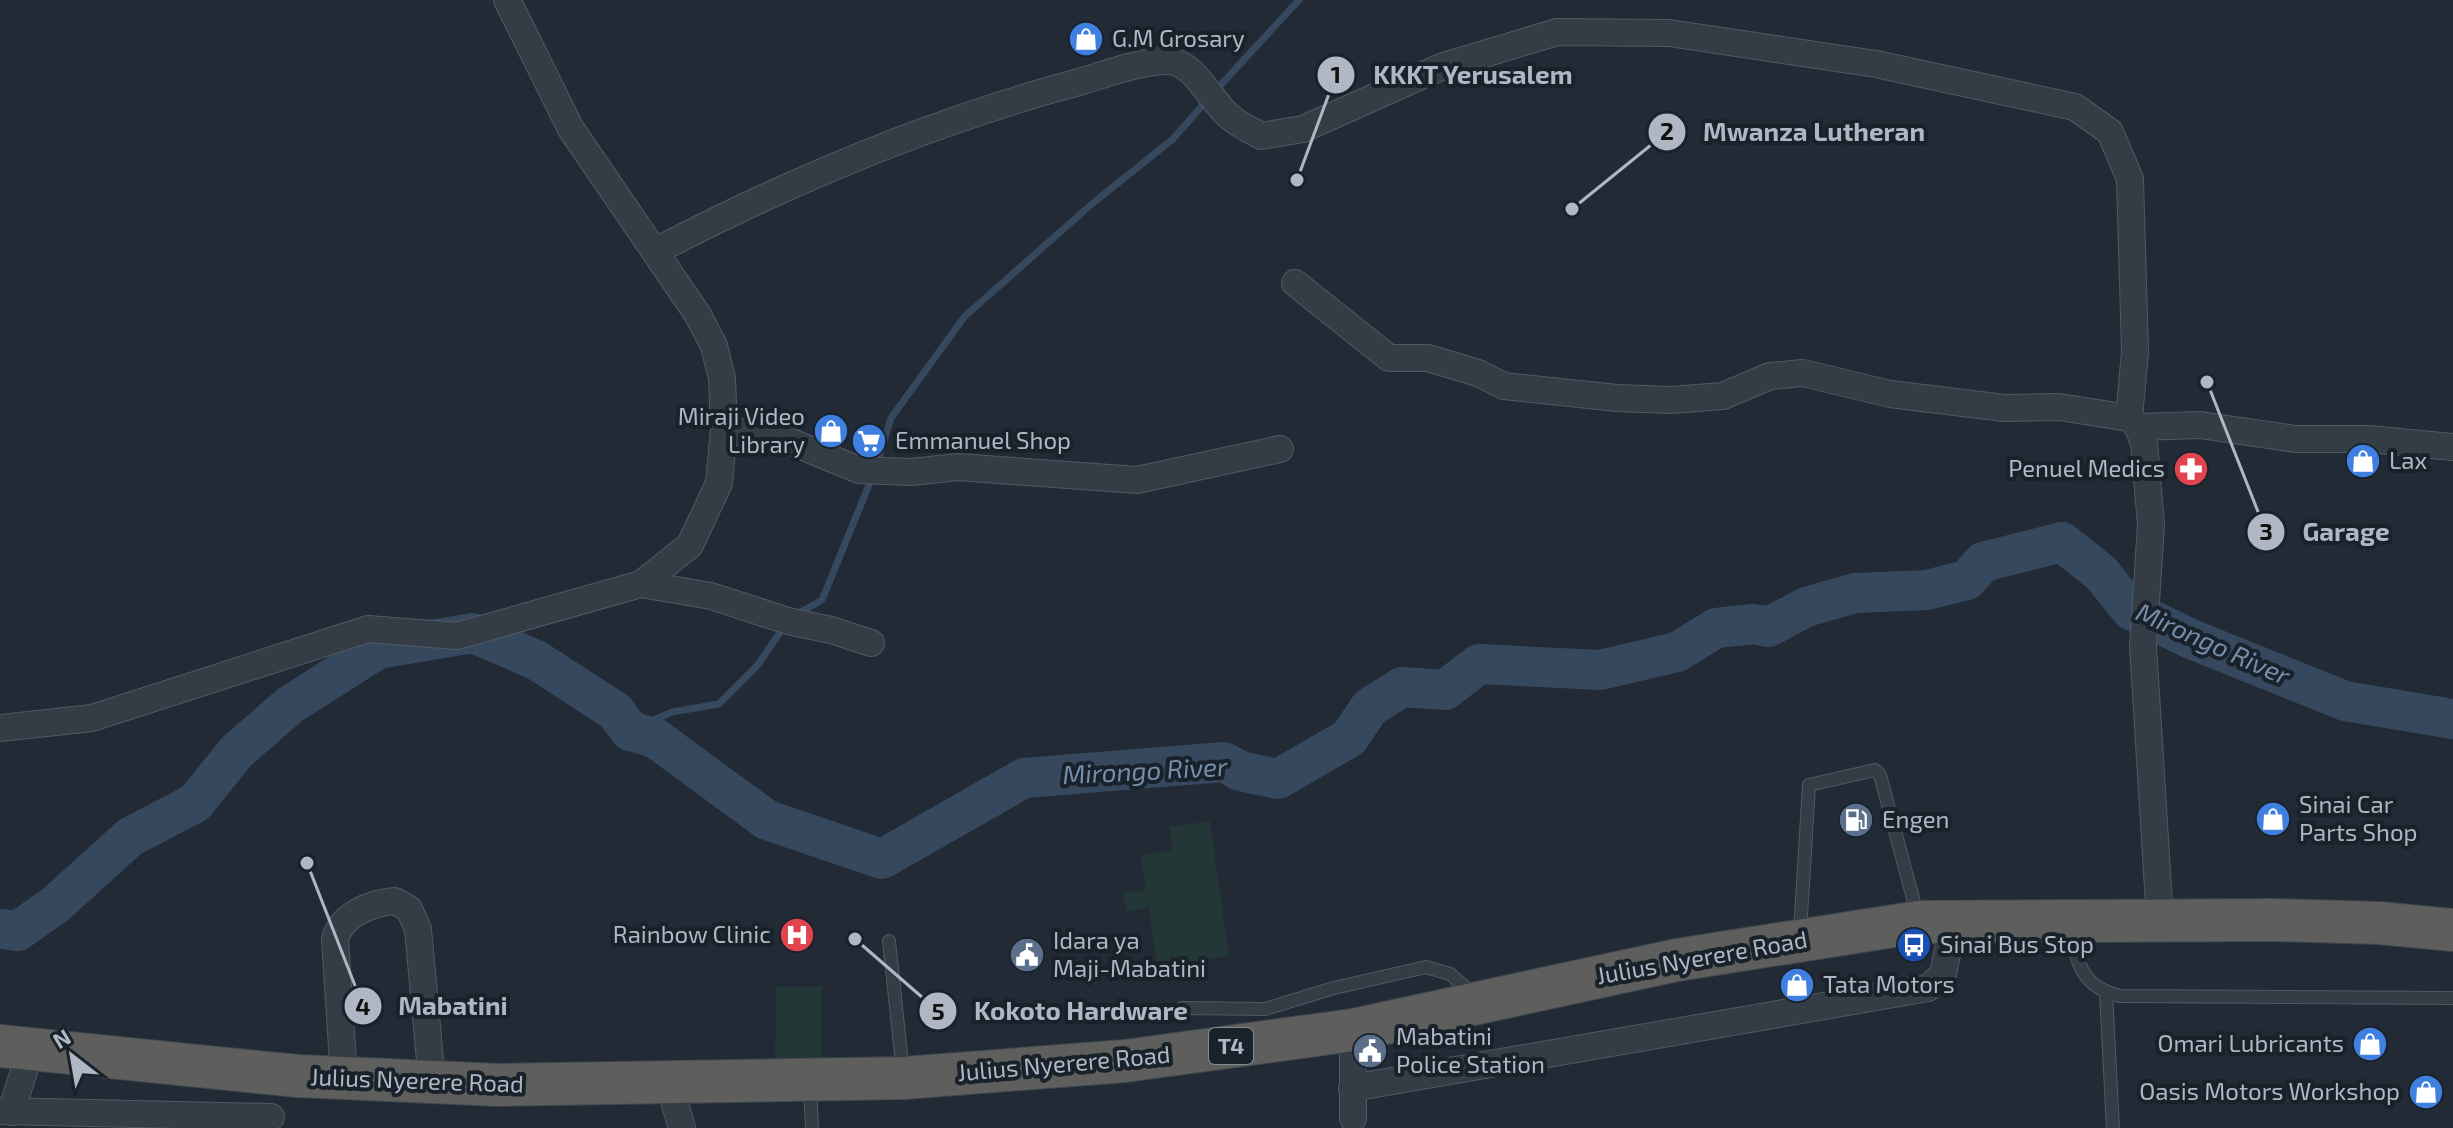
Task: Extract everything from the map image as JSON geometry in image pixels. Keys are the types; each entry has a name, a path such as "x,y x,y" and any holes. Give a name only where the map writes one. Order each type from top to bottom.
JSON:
{"highway":[{"name":"Julius Nyerere Road","path":"15,1048 281,1075 499,1085 904,1078 1125,1061 1353,1030 1677,960 1936,921 2349,922 2453,930"}],"street":[{"path":"0,728 92,718 368,629 457,636 641,584 690,545 719,483 724,429 722,378 714,346 698,315 656,251 571,129 507,0"},
{"path":"656,251 736,209 859,158 1036,93 1170,61 1190,72 1229,117 1261,136 1303,129 1441,67 1557,32 1669,33 1876,64 2075,107 2110,132 2130,179 2134,423 2144,443 2151,525 2143,646 2160,920"},
{"path":"1295,283 1389,358 1428,358 1478,373 1504,386 1617,398 1671,400 1723,396 1770,376 1803,373 1890,394 2004,408 2059,407 2134,423 2200,425 2295,439 2369,439 2453,447"},
{"path":"724,429 789,441 859,470 912,472 987,468 1137,480 1280,449"},
{"path":"641,584 711,596 871,643"},
{"path":"344,1078 335,939 338,930 353,914 395,901 409,909 418,929 432,1082"},
{"path":"1352,1088 1928,988 1943,974 1936,921"},
{"path":"1353,1030 1353,1118"},
{"path":"15,1048 5,1112 269,1123 281,1075"},
{"path":"669,1084 682,1128"}],"lane":[{"path":"1799,940 1809,785 1875,770 1880,775 1936,921"},
{"path":"2065,921 2084,977 2106,993 2120,996 2453,998"},
{"path":"889,941 904,1078"},
{"path":"1182,1008 1265,1009 1334,988 1426,967 1450,974 1481,1002"},
{"path":"2106,993 2113,1128"},
{"path":"809,1080 812,1128"}],"green space":[{"path":"1210,821 1229,956 1157,967 1149,908 1126,911 1123,894 1146,890 1141,855 1173,850 1170,827"},
{"path":"822,986 821,1061 775,1062 776,987"}],"waterway":[{"path":"1216,90 1299,0"},
{"path":"877,463 891,418 965,316 1093,203 1173,139 1208,99"},
{"path":"794,616 822,600 873,475"},
{"name":"Mirongo River","path":"0,929 18,931 56,904 130,837 195,803 237,751 290,705 378,649 473,633 536,660 615,711 630,731 655,738 767,820 882,859 1024,778 1224,762 1240,771 1278,779 1349,738 1370,707 1402,687 1445,690 1479,664 1600,670 1677,652 1716,628 1753,624 1769,627 1806,607 1855,593 1927,590 1967,580 1983,562 2062,542 2101,573 2131,610 2191,639 2345,701 2453,719"},
{"path":"630,731 672,712 719,704 757,666 785,625"}],"place":[{"name":"G.M Grosary","path":"1086,39"},
{"name":"KKKT Yerusalem","path":"1297,180"},
{"name":"Mwanza Lutheran","path":"1572,209"},
{"name":"Garage","path":"2207,382"},
{"name":"Miraji Video Library","path":"831,431"},
{"name":"Emmanuel Shop","path":"869,441"},
{"name":"Lax","path":"2363,461"},
{"name":"Penuel Medics","path":"2191,469"},
{"name":"Sinai Car Parts Shop","path":"2273,819"},
{"name":"Engen","path":"1856,820"},
{"name":"Mabatini","path":"307,863"},
{"name":"Rainbow Clinic","path":"797,935"},
{"name":"Kokoto Hardware","path":"855,939"},
{"name":"Sinai Bus Stop","path":"1914,945"},
{"name":"Idara ya Maji-Mabatini","path":"1027,955"},
{"name":"Tata Motors","path":"1797,985"},
{"name":"Omari Lubricants","path":"2370,1044"},
{"name":"Mabatini Police Station","path":"1370,1051"},
{"name":"Oasis Motors Workshop","path":"2426,1092"}]}
